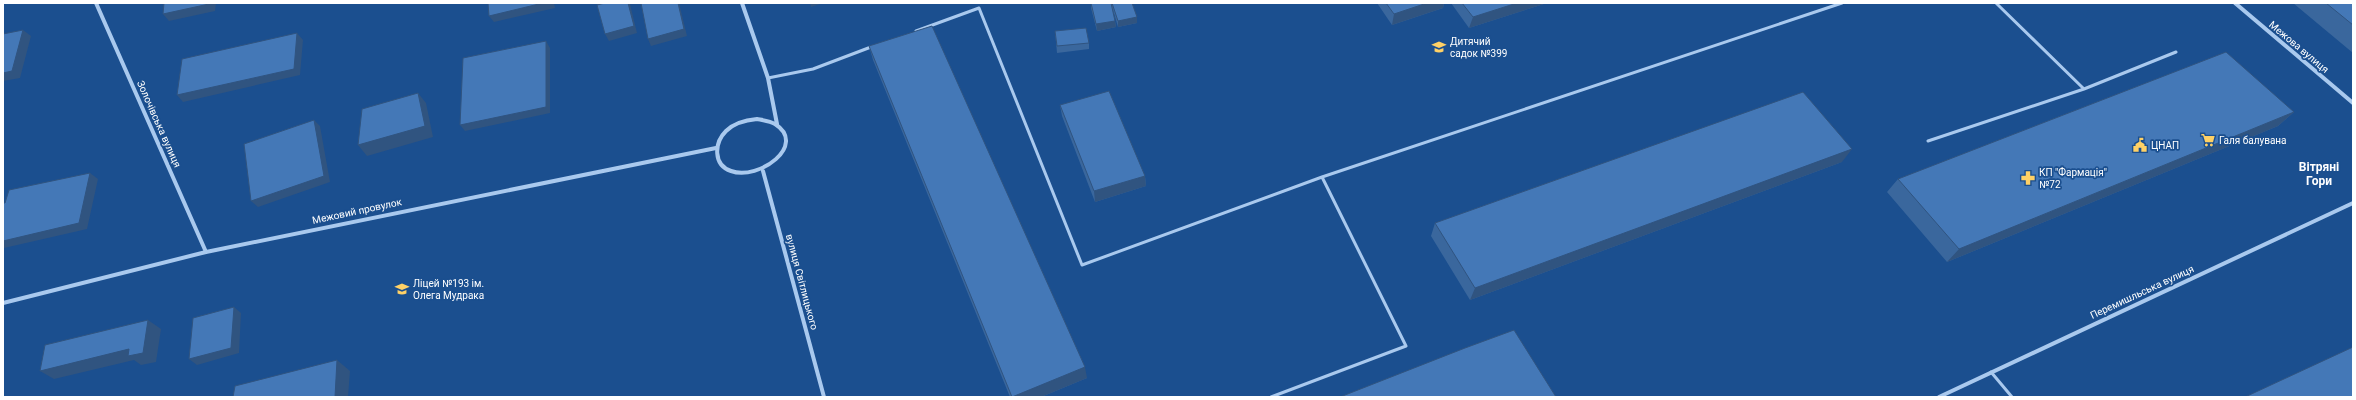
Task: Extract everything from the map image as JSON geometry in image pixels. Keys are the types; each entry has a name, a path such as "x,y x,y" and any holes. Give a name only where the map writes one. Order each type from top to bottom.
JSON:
{"street":[{"name":"Золочівська вулиця","path":"96,3 206,252"},
{"path":"742,3 768,78 777,124 786,138 785,148 781,157 763,171 751,174 728,171 721,165 717,157 716,148 726,131 746,120 768,120 777,124"},
{"name":"Межова вулиця","path":"2235,3 2353,103"},
{"name":"Межовий провулок","path":"3,303 206,252 716,148"},
{"name":"вулиця Світлицького","path":"763,171 824,397"},
{"name":"Перемишльська вулиця","path":"1939,397 2353,203"}],"lane":[{"path":"914,32 979,8 1082,265 1322,177 1842,3"},
{"path":"1996,3 2084,89"},
{"path":"768,78 813,69 878,45"},
{"path":"1928,141 2084,89 2176,52"},
{"path":"1271,397 1406,346 1322,177"},
{"path":"1991,372 2012,397"}],"building":[{"path":"164,3 209,3 209,4 163,14"},
{"path":"488,3 543,3 489,16"},
{"path":"605,3 628,3 634,26 605,34 597,5"},
{"path":"641,3 678,3 684,29 648,39"},
{"path":"1091,3 1111,3 1115,21 1096,24"},
{"path":"1112,3 1132,3 1137,17 1118,21"},
{"path":"1386,3 1427,3 1394,14"},
{"path":"1462,3 1517,3 1473,17"},
{"path":"2326,3 2353,3 2353,25"},
{"path":"932,26 1085,367 1012,397 869,46"},
{"path":"1086,28 1089,43 1057,46 1055,31"},
{"path":"23,30 12,71 3,73 3,34"},
{"path":"297,33 294,69 177,95 182,59"},
{"path":"546,41 546,107 460,125 463,58"},
{"path":"2226,52 2294,112 1959,249 1898,179"},
{"path":"1109,91 1145,176 1094,191 1060,105"},
{"path":"1803,92 1852,149 1475,288 1435,223"},
{"path":"418,93 425,126 358,145 362,109"},
{"path":"314,120 324,176 251,201 244,144"},
{"path":"90,173 79,223 3,241 3,203 5,203 9,190"},
{"path":"234,307 231,348 189,359 193,318"},
{"path":"148,320 143,353 128,356 129,349 40,371 45,345"},
{"path":"1514,330 1556,397 1340,397 1465,348"},
{"path":"2353,347 2353,397 2245,397"},
{"path":"337,360 335,397 233,397 235,386"}],"place":[{"name":"Дитячий садок №399","path":"1439,47"},
{"name":"Галя балувана","path":"2208,140"},
{"name":"ЦНАП","path":"2140,145"},
{"name":"КП \"Фармація\" №72","path":"2028,178"},
{"name":"Ліцей №193 ім. Олега Мудрака","path":"402,289"}],"district":[{"name":"Вітряні Гори","path":"2319,174"}]}
